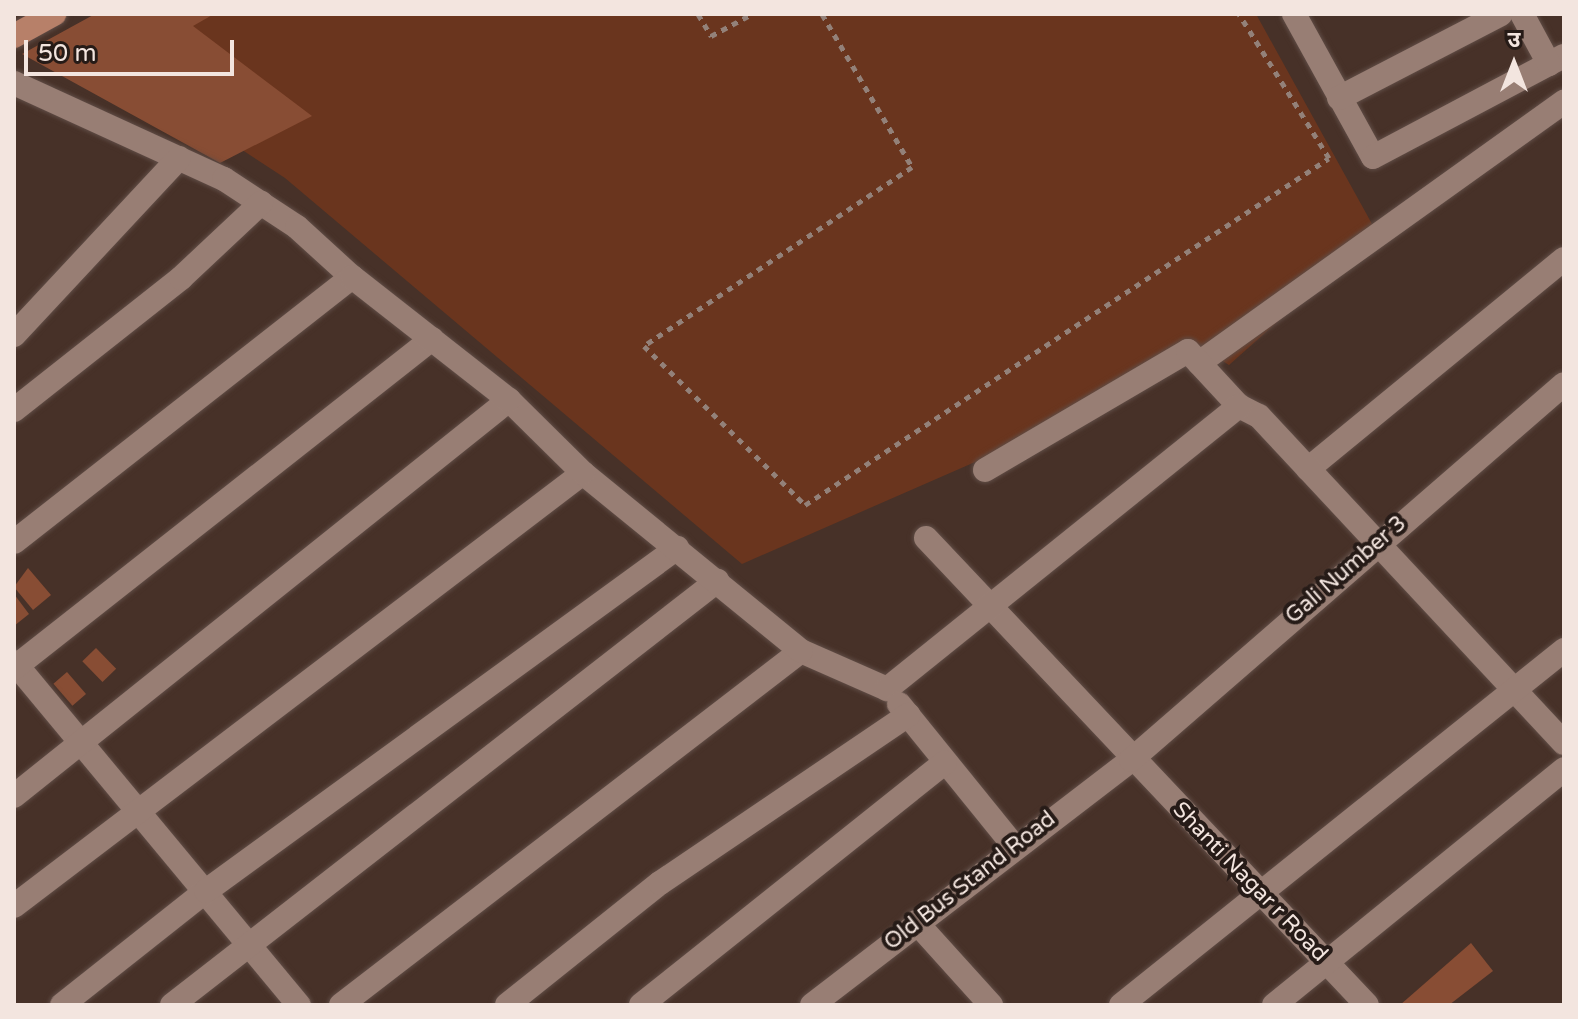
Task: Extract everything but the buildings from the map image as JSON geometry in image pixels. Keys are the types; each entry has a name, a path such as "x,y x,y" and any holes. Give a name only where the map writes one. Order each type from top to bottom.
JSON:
{"main road":[{"path":"14,36 54,14"}],"street":[{"path":"1294,14 1373,157 1556,60 1522,14"},
{"path":"1339,98 1501,14"},
{"path":"14,83 179,158 261,203 509,400 583,473 801,651 887,689 1014,846"},
{"path":"1197,360 1564,102"},
{"path":"14,335 179,158"},
{"path":"14,410 181,278 261,203"},
{"path":"1308,469 1564,259"},
{"path":"14,542 161,434 352,277"},
{"path":"299,1005 140,815 84,742 15,665 432,339"},
{"path":"985,470 1188,351 1239,406 1259,416 1564,743"},
{"name":"Gali Number 3","path":"1131,760 1376,543 1564,384"},
{"path":"14,796 509,400"},
{"path":"887,689 1239,406"},
{"path":"14,906 140,815 583,473"},
{"name":"Shanti Nagar r Road","path":"926,538 1131,760 1264,891 1367,1005"},
{"path":"62,1005 206,891 677,548"},
{"path":"172,1005 717,581"},
{"path":"1121,1005 1564,650"},
{"path":"341,1005 801,651"},
{"path":"507,1005 660,883 908,715"},
{"name":"Old Bus Stand Road","path":"812,1005 1014,846 1131,760"},
{"path":"641,1005 945,762"},
{"path":"1274,1005 1564,769"},
{"path":"916,922 991,1005"}],"path":[{"path":"698,14 711,36 752,14"},
{"path":"822,14 912,167 644,346 805,505 1329,158 1239,14"}],"shaded area":[{"path":"171,14 1256,14 1377,233 1229,365 1194,343 1144,388 742,564 285,178 137,81"}]}
